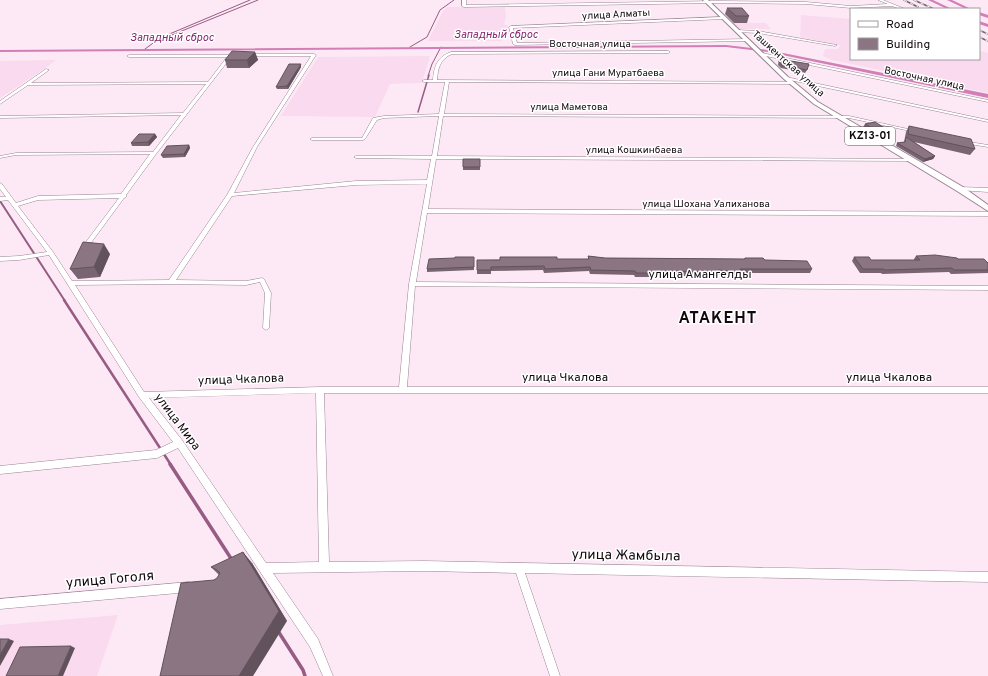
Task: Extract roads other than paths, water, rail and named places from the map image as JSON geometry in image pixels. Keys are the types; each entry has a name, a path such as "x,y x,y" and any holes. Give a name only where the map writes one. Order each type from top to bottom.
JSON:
{"main road":[{"name":"Ташкентская улица","path":"706,1 805,95 838,117 960,189 988,209"}],"street":[{"path":"464,0 464,6 706,1 806,3 845,6 892,5"},
{"path":"880,0 900,8"},
{"path":"845,6 850,10"},
{"name":"улица Алматы","path":"515,44 511,27 723,18"},
{"path":"737,31 758,32 835,45"},
{"name":"Восточная улица","path":"515,44 748,40"},
{"name":"Восточная улица","path":"435,81 437,65 445,55 452,53 668,52"},
{"name":"Восточная улица","path":"761,53 988,101"},
{"path":"171,282 230,195 255,146 314,55 246,56"},
{"path":"129,56 238,56"},
{"path":"80,254 124,196 154,152 230,56"},
{"path":"0,103 47,70"},
{"path":"786,78 988,121"},
{"name":"улица Гани Муратбаева","path":"424,81 792,83"},
{"path":"403,390 412,284 447,81"},
{"path":"28,84 208,83"},
{"path":"0,117 185,114"},
{"name":"улица Маметова","path":"312,139 363,139 375,119 384,117 441,115 849,117 918,132"},
{"path":"957,140 988,146"},
{"path":"0,157 16,154 154,152"},
{"name":"улица Кошкинбаева","path":"356,157 912,160"},
{"path":"230,195 356,183 430,182"},
{"name":"улица Мира","path":"0,186 70,278 142,395 179,443 314,644 328,676"},
{"path":"960,189 988,190"},
{"path":"0,199 12,202 38,198 124,196"},
{"name":"улица Шохана Уалиханова","path":"425,211 988,214"},
{"path":"0,259 19,258 51,253"},
{"path":"70,278 246,283 262,280 268,293 266,328"},
{"name":"улица Амангелды","path":"412,284 988,288"},
{"path":"320,390 324,567"},
{"name":"улица Чкалова","path":"142,395 320,390 988,390"},
{"path":"0,470 157,454 179,443"},
{"name":"улица Жамбыла","path":"264,568 519,568 988,577"},
{"path":"519,568 555,676"},
{"name":"улица Гоголя","path":"0,604 199,586"}],"waterway":[{"path":"145,49 160,38 250,0"},
{"path":"167,37 258,0"},
{"path":"410,47 427,37 440,10 454,0"},
{"path":"930,0 948,8"},
{"path":"949,0 967,8"},
{"path":"980,13 988,17"},
{"path":"980,22 988,26"},
{"name":"Западный сброс","path":"0,51 726,46 768,51 988,96"},
{"path":"428,76 432,64 441,47"},
{"path":"418,112 429,75"},
{"path":"0,201 65,301"},
{"path":"64,300 171,465"},
{"path":"170,464 232,560"},
{"path":"278,631 303,670 305,676"}],"railway":[{"path":"904,0 918,7"},
{"path":"914,0 932,8"},
{"path":"980,30 988,34"},
{"path":"980,37 988,41"}],"district":[{"name":"АТАКЕНТ","path":"718,319"}]}
